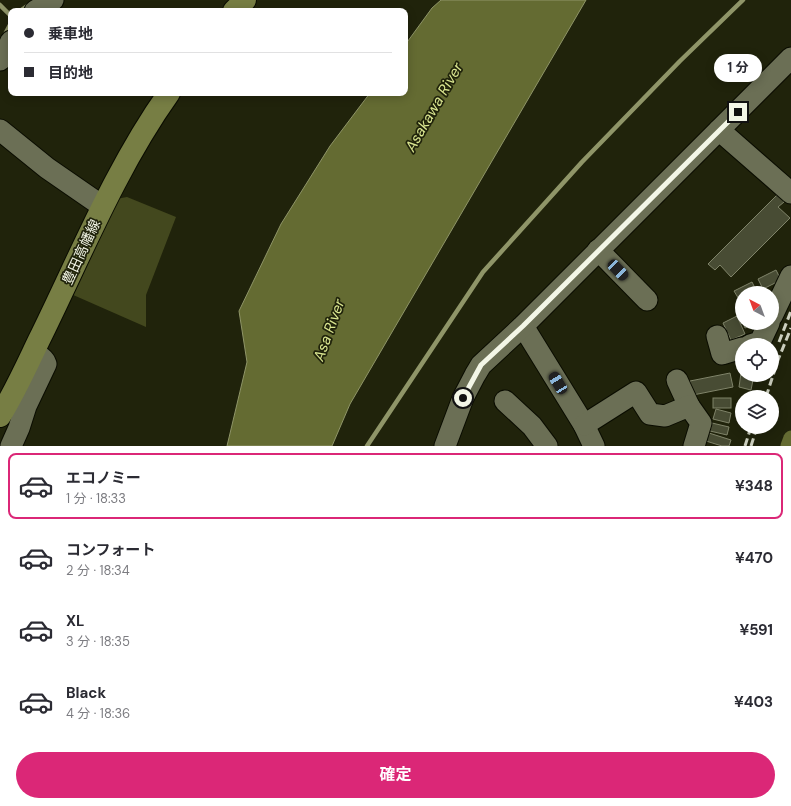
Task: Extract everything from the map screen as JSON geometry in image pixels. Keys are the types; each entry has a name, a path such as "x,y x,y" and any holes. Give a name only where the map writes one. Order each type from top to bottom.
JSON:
{"main road":[{"path":"237,8 245,0"},
{"name":"豊田高幡線","path":"0,416 33,353 102,206 141,135 167,96"}],"street":[{"path":"40,8 53,0"},
{"path":"0,60 8,46"},
{"path":"445,446 463,398 481,365 523,326 791,58"},
{"path":"0,130 47,168 102,206"},
{"path":"719,130 791,193"},
{"path":"598,250 647,300"},
{"path":"779,301 791,276"},
{"path":"523,326 584,425 594,446"},
{"path":"717,336 722,354 735,350"},
{"path":"11,446 20,428 26,406 46,364 42,357 33,353"},
{"path":"677,380 689,406 701,423 694,446"},
{"path":"584,425 636,392 650,414 665,416 689,406"},
{"path":"505,401 532,426 536,442"}],"shaded area":[{"path":"127,197 176,217 146,295 146,327 71,294 116,199"}],"water":[{"path":"441,0 586,0 350,404 332,446 227,446 247,362 239,311 281,224 330,146 368,96 408,96 408,41 432,8"}],"building":[{"path":"777,195 784,202 778,207 790,218 731,277 720,265 715,270 708,264"},
{"path":"776,270 781,280 769,286 762,286 758,279"},
{"path":"752,282 754,286 744,286"},
{"path":"735,317 735,330 743,330 745,334 731,340 723,323"},
{"path":"730,373 733,387 693,395 690,381"},
{"path":"740,382 753,382 751,390 739,387"},
{"path":"713,398 731,398 731,408 713,408"},
{"path":"716,409 731,413 729,423 713,419"},
{"path":"712,423 729,427 727,435 710,431"},
{"path":"709,433 731,440 729,446 722,446 706,441"}],"waterway":[{"path":"367,446 483,272 582,162 680,61 743,0"},
{"path":"24,8 30,4"},
{"path":"0,5 8,13"},
{"path":"4,36 8,29"},
{"path":"788,446 791,438"}],"railway":[{"path":"779,342 791,311"},
{"path":"768,390 791,328"},
{"path":"745,446 749,434"},
{"path":"751,446 755,434"}],"route":[{"path":"463,398 481,365 523,326 738,112"}],"water label":[{"name":"Asakawa River","path":"434,107"},
{"name":"Asa River","path":"329,330"}]}
